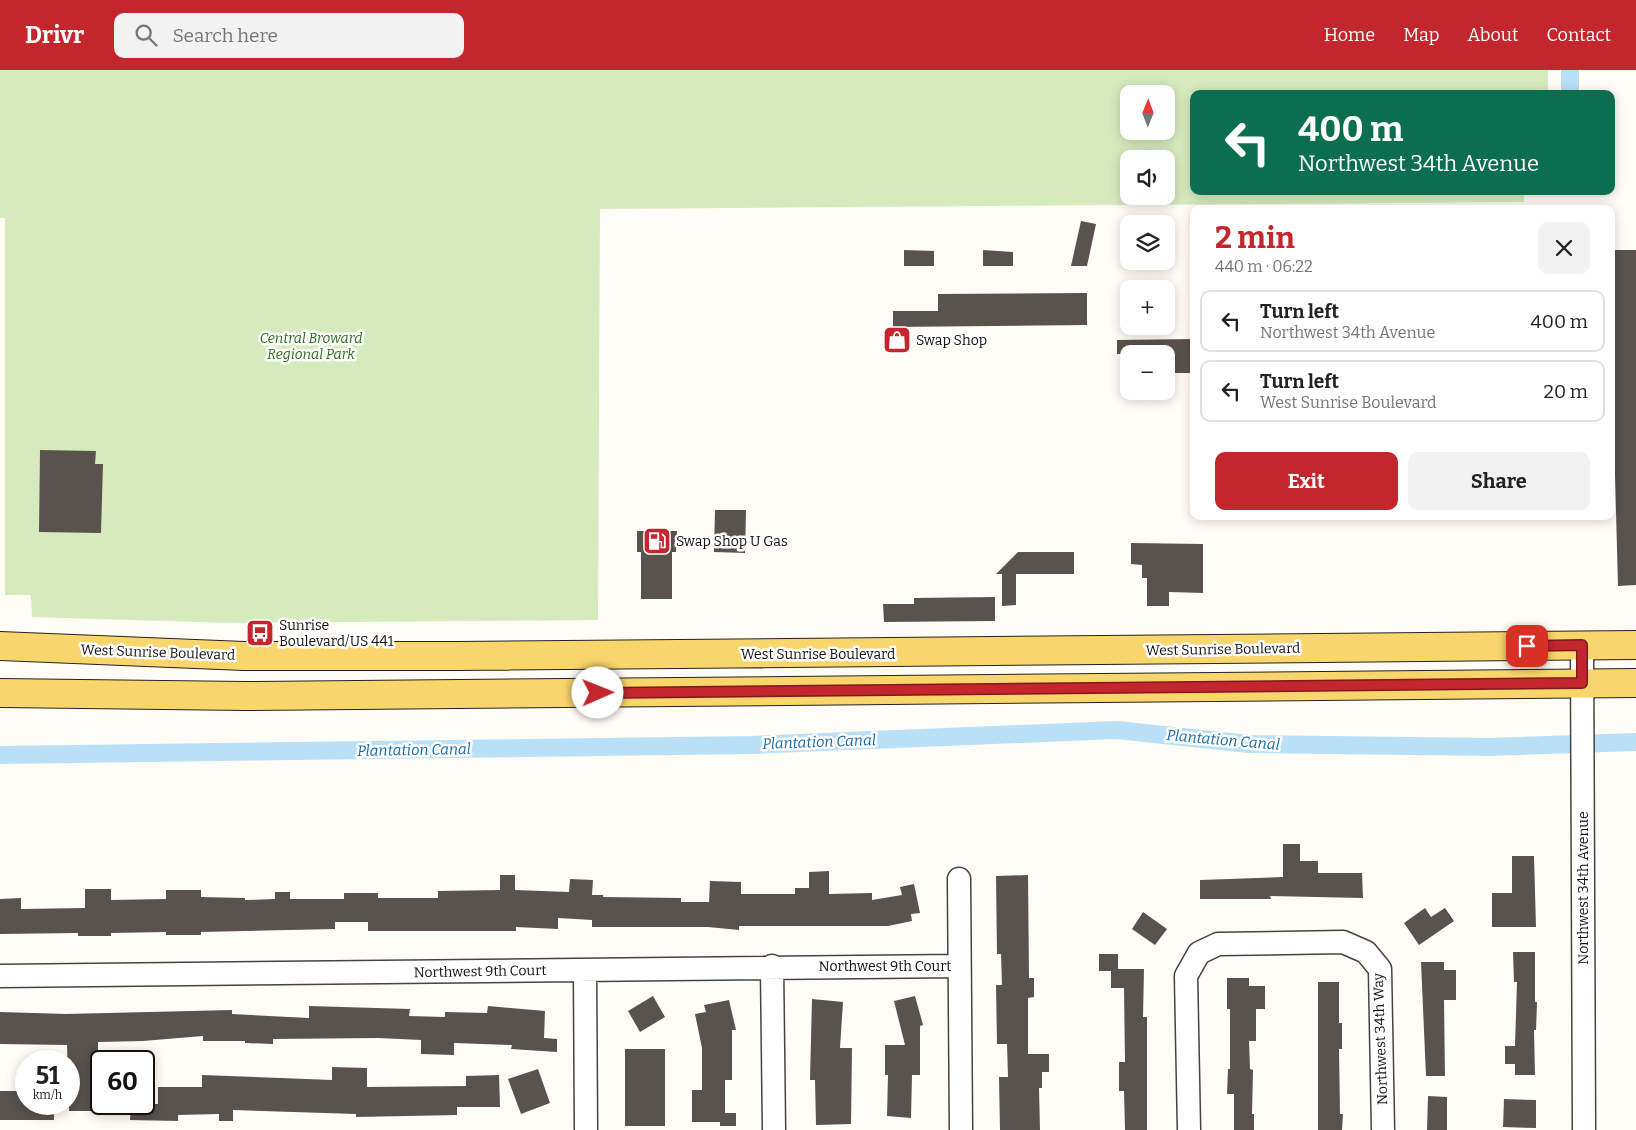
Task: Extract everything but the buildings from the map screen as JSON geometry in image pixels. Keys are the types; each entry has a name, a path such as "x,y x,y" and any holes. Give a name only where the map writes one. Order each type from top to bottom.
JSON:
{"main road":[{"name":"West Sunrise Boulevard","path":"0,646 244,656 806,654 1636,645"},
{"path":"833,691 855,678 1088,669 1098,665 1111,650"},
{"path":"4,694 255,696 1636,683"}],"street":[{"name":"Northwest 34th Avenue","path":"1582,645 1584,1130"},
{"path":"959,879 961,1130"},
{"name":"Northwest 34th Way","path":"1189,1130 1186,976 1199,953 1218,944 1343,942 1366,952 1380,969 1383,1130"},
{"path":"772,966 774,1130"},
{"name":"Northwest 9th Court","path":"0,976 585,970 772,966 960,966"},
{"path":"585,970 586,1130"}],"green space":[{"name":"Central Broward Regional Park","path":"0,70 1548,70 1548,90 1190,90 1190,195 1524,195 1524,202 1175,205 1175,150 1120,150 1120,205 1128,205 600,209 598,620 231,623 32,617 31,595 5,595 5,218 0,218"}],"waterway":[{"path":"1570,70 1570,90"},
{"name":"Plantation Canal","path":"0,755 751,745 1117,730 1249,744 1491,747 1636,742"}],"place":[{"name":"Swap Shop","path":"897,340"},
{"name":"Swap Shop U Gas","path":"657,541"},
{"name":"Sunrise Boulevard/US 441","path":"260,633"}],"route":[{"path":"598,693 1582,683 1582,645 1527,646"}]}
